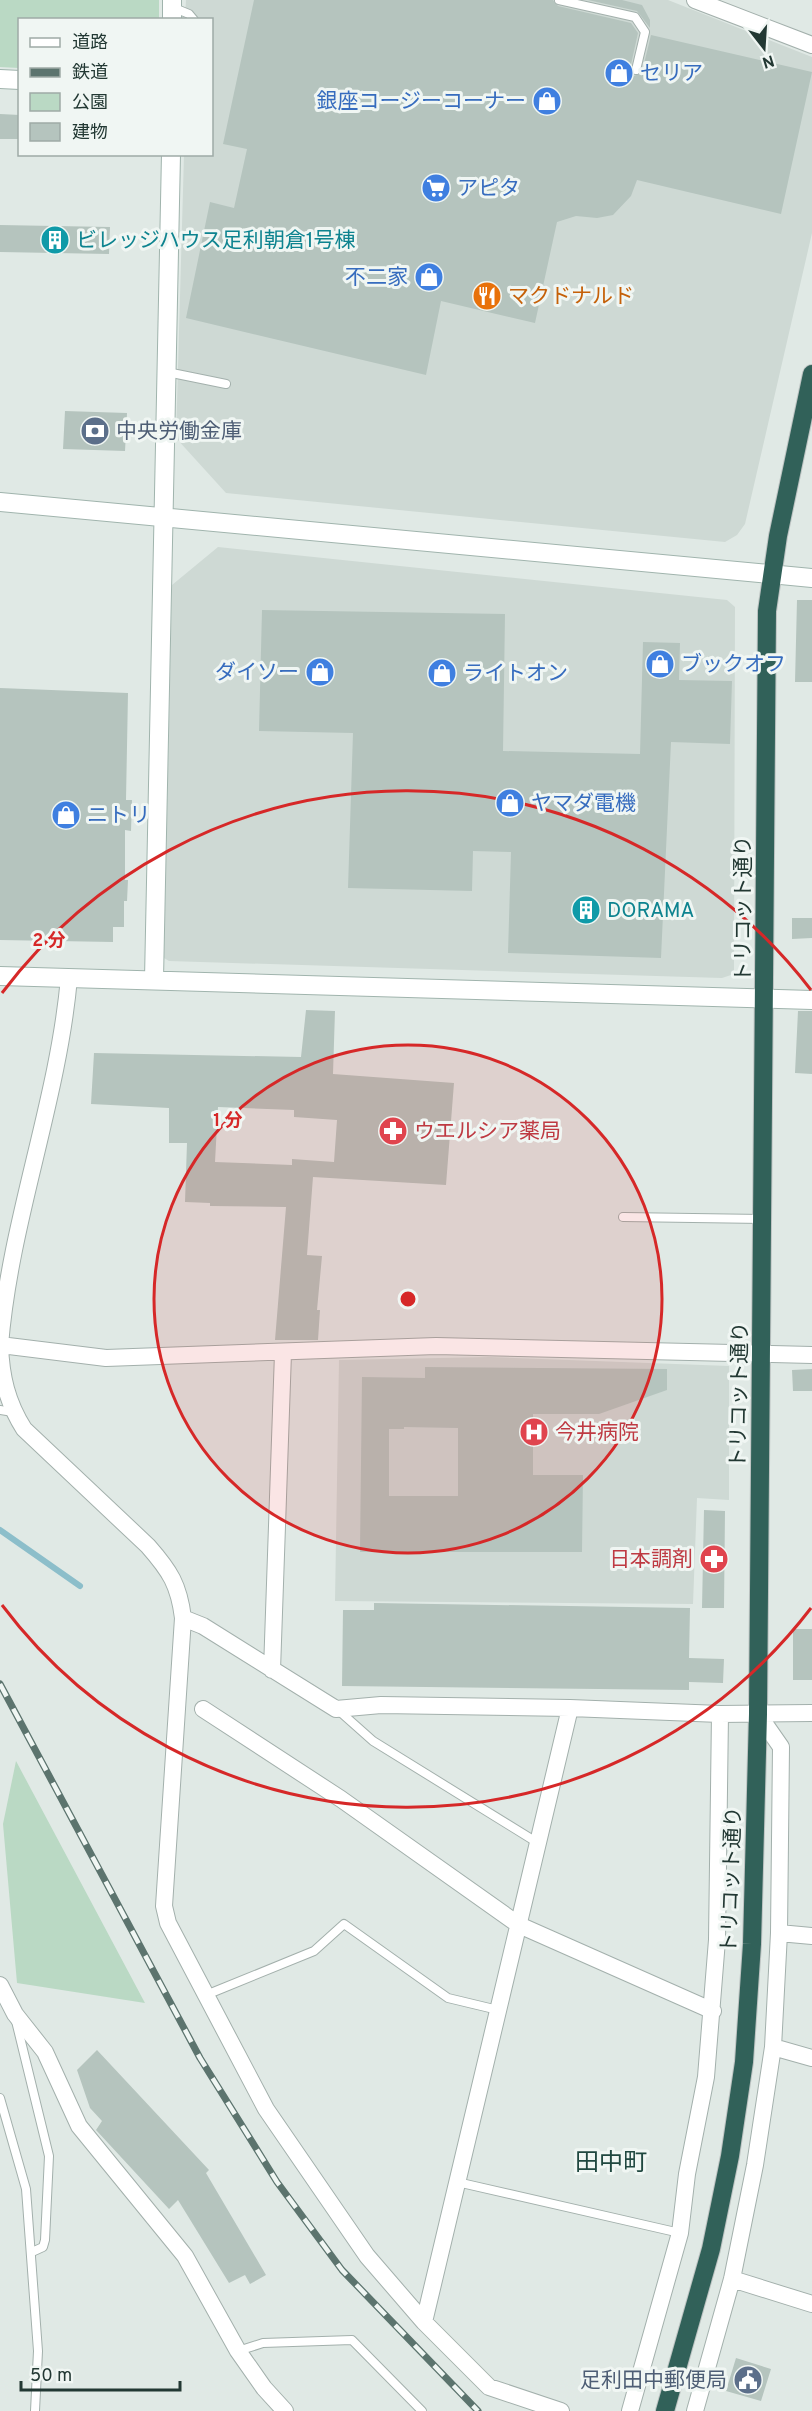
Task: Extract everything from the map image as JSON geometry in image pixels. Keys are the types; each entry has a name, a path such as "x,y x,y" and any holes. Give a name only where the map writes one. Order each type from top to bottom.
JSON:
{"highway":[{"name":"トリコット通り","path":"665,2411 711,2249 730,2156 744,2062 749,1991 758,1714 767,611 772,574 812,374"}],"street":[{"path":"695,0 812,45"},
{"path":"0,79 18,80"},
{"path":"154,979 171,156"},
{"path":"0,502 812,578"},
{"path":"0,976 812,1000"},
{"path":"69,978 48,1097 8,1285 0,1345 1,1375 7,1411 43,1450 148,1546 165,1565 180,1596 183,1618 164,1906 168,1923 266,2109 333,2211 367,2256 424,2322 489,2387 561,2411"},
{"path":"0,1345 106,1358 436,1346 812,1354"},
{"path":"272,1670 283,1353"},
{"path":"183,1618 203,1626 336,1709 381,1705 570,1708 720,1714 812,1713"},
{"path":"424,2322 570,1708"},
{"path":"202,1709 341,1799 519,1925 713,2011"},
{"path":"630,2411 680,2233 687,2174 706,2077 717,1940 720,1714"},
{"path":"695,2411 732,2279 755,2165 773,2047 779,1933 781,1747 758,1714"},
{"path":"779,1933 812,1936"},
{"path":"0,1985 15,2014 45,2052 79,2126 185,2256 238,2351 264,2388 285,2411"},
{"path":"773,2047 812,2058"},
{"path":"732,2279 812,2304"}],"lane":[{"path":"559,0 635,17 645,32 636,70"},
{"path":"172,9 189,14 192,18"},
{"path":"167,372 226,384"},
{"path":"622,1217 763,1219"},
{"path":"336,1709 373,1741 538,1843"},
{"path":"206,1995 314,1952 344,1924 447,1998 498,2010"},
{"path":"15,2014 49,2156 45,2240 43,2247 32,2252"},
{"path":"0,2098 26,2189 38,2351 35,2411"},
{"path":"457,2182 680,2233"},
{"path":"238,2351 263,2343 352,2340 422,2411"}],"shaded area":[{"path":"186,0 668,0 812,57 812,233 745,524 737,535 725,542 226,493 176,438 184,156 213,156 213,18 185,18"},
{"path":"218,547 727,600 735,607 734,970 731,975 722,978 169,961 164,958 172,585"},
{"name":"今井病院","path":"490,1357 729,1366 729,1500 697,1498 693,1604 335,1601 339,1360"}],"green space":[{"path":"0,0 159,0 159,18 18,18 18,68 0,67"},
{"path":"16,1761 145,2003 17,1983 3,1824"}],"building":[{"name":"アピタ","path":"254,0 553,0 558,6 631,23 638,33 630,69 634,76 642,72 651,35 812,72 781,214 637,180 631,196 613,215 597,218 576,216 557,222 535,323 441,301 426,375 186,318 210,202 234,208 247,149 223,144"},
{"path":"588,0 622,0 642,5 650,20 650,28 637,11"},
{"path":"0,114 18,115 18,139 0,139"},
{"name":"ビレッジハウス足利朝倉1号棟","path":"0,225 110,227 109,254 0,252"},
{"name":"中央労働金庫","path":"65,411 127,413 125,451 63,449"},
{"path":"797,600 812,600 812,682 795,682"},
{"path":"262,610 505,614 503,751 640,754 643,642 680,643 679,680 732,681 730,744 671,742 661,958 508,953 511,852 473,851 472,891 348,888 353,733 259,731"},
{"name":"ニトリ","path":"0,688 128,693 126,800 132,800 131,831 125,830 127,901 124,901 124,927 113,927 113,942 0,940"},
{"path":"792,918 812,918 812,938 792,939"},
{"path":"306,1010 335,1011 333,1074 454,1083 446,1185 313,1177 307,1255 322,1256 317,1310 320,1310 318,1340 275,1340 286,1207 210,1206 210,1203 185,1202 187,1143 169,1143 169,1108 91,1104 94,1053 301,1057","holes":["218,1107 294,1110 294,1117 337,1120 334,1162 292,1159 292,1165 215,1162"]},
{"path":"798,1011 812,1011 812,1074 795,1073"},
{"path":"425,1367 667,1369 667,1390 599,1414 533,1414 533,1475 583,1475 582,1552 360,1552 362,1377 425,1378","holes":["458,1428 458,1496 389,1496 389,1429"]},
{"path":"812,1369 812,1391 793,1391 792,1370"},
{"name":"日本調剤","path":"704,1510 725,1511 724,1608 702,1608"},
{"path":"374,1603 690,1608 689,1658 724,1659 723,1683 689,1682 689,1690 342,1686 343,1610 374,1610"},
{"path":"793,1629 812,1629 812,1680 793,1680"},
{"path":"97,2050 209,2170 206,2173 266,2275 250,2284 245,2275 229,2283 178,2200 169,2209 96,2130 102,2121 90,2108 77,2070"},
{"name":"足利田中郵便局","path":"736,2358 771,2369 761,2401 726,2391"}],"waterway":[{"path":"0,1530 80,1586"}],"railway":[{"path":"0,1684 200,2058 277,2182 342,2270 478,2411"}],"place":[{"name":"セリア","path":"619,73"},
{"name":"銀座コージーコーナー","path":"547,101"},
{"name":"アピタ","path":"436,188"},
{"name":"ビレッジハウス足利朝倉1号棟","path":"55,240"},
{"name":"不二家","path":"429,277"},
{"name":"マクドナルド","path":"487,296"},
{"name":"中央労働金庫","path":"95,431"},
{"name":"ブックオフ","path":"660,664"},
{"name":"ダイソー","path":"320,672"},
{"name":"ライトオン","path":"442,673"},
{"name":"ヤマダ電機","path":"510,803"},
{"name":"ニトリ","path":"66,815"},
{"name":"DORAMA","path":"586,910"},
{"name":"ウエルシア薬局","path":"393,1131"},
{"name":"今井病院","path":"534,1432"},
{"name":"日本調剤","path":"714,1559"},
{"name":"足利田中郵便局","path":"748,2380"}],"district":[{"name":"田中町","path":"611,2162"}]}
